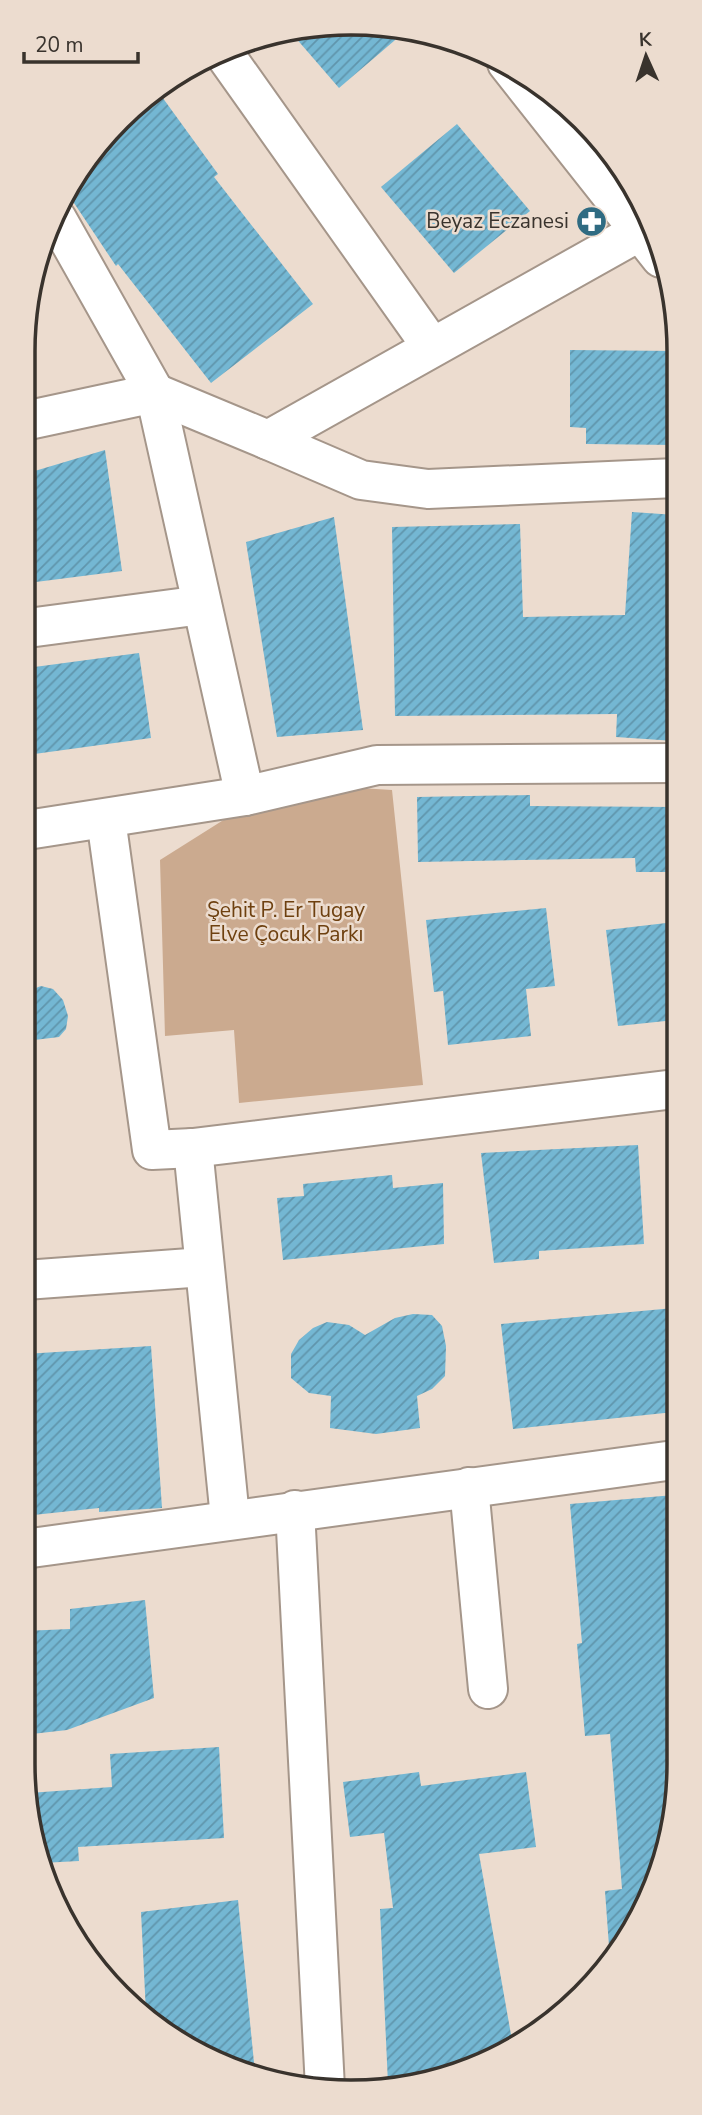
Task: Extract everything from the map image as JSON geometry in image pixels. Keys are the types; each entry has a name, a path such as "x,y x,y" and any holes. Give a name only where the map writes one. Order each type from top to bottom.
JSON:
{"street":[{"path":"228,60 432,347"},
{"path":"526,87 642,229"},
{"path":"61,226 155,393 245,796"},
{"path":"268,440 432,347 647,240"},
{"path":"35,419 155,393 361,480 428,489 667,478"},
{"path":"35,627 202,605"},
{"path":"35,829 245,796 377,765 667,763"},
{"path":"106,819 152,1150 193,1148 667,1089"},
{"path":"193,1148 230,1518"},
{"path":"35,1279 204,1267"},
{"path":"35,1547 230,1518 667,1461"},
{"path":"469,1487 488,1689"},
{"path":"295,1510 325,2078"}],"green space":[{"name":"Şehit P. Er Tugay Elve Çocuk Parkı","path":"296,784 392,790 423,1085 239,1103 234,1030 165,1036 160,860 263,795"}],"building":[{"path":"351,35 397,39 339,88 297,40"},
{"path":"162,97 218,174 214,177 313,304 211,383 118,264 116,266 73,201 88,175 113,143"},
{"path":"457,124 530,211 454,273 381,187"},
{"path":"570,350 667,351 667,445 586,444 586,428 570,427"},
{"path":"105,450 122,571 35,582 35,471"},
{"path":"632,512 667,514 667,740 616,737 617,714 395,716 392,527 520,524 523,617 625,615"},
{"path":"334,517 363,730 277,737 246,542"},
{"path":"139,653 151,738 35,754 35,667"},
{"path":"530,795 530,806 667,807 667,872 636,872 635,858 418,862 417,797"},
{"path":"546,908 555,986 526,989 531,1036 448,1045 443,991 434,992 426,920"},
{"path":"667,923 667,1021 618,1026 606,930"},
{"path":"41,986 53,989 63,1000 68,1016 66,1029 59,1037 35,1040 35,988"},
{"path":"638,1145 644,1244 539,1251 539,1259 494,1263 481,1153"},
{"path":"392,1175 393,1188 443,1183 444,1244 283,1260 277,1198 304,1196 303,1184"},
{"path":"667,1309 667,1413 513,1429 501,1324"},
{"path":"413,1314 432,1315 442,1326 446,1346 445,1376 432,1389 417,1396 420,1428 376,1434 330,1428 331,1396 309,1393 291,1378 291,1354 299,1340 313,1328 327,1322 349,1325 365,1335 395,1318"},
{"path":"151,1346 162,1508 99,1512 99,1508 35,1515 35,1353"},
{"path":"667,1496 667,1764 664,1805 656,1846 643,1885 609,1947 605,1891 622,1889 610,1734 585,1736 577,1644 582,1643 570,1504"},
{"path":"145,1600 154,1698 67,1730 35,1734 35,1630 70,1629 70,1609"},
{"path":"219,1747 224,1838 78,1847 79,1861 51,1863 41,1826 37,1792 112,1787 110,1754"},
{"path":"419,1772 421,1786 526,1772 536,1847 479,1854 511,2037 453,2063 413,2074 388,2077 380,1909 393,1908 384,1833 350,1837 343,1782"},
{"path":"238,1900 254,2065 193,2038 146,2004 141,1912"}],"place":[{"name":"Beyaz Eczanesi","path":"592,221"}]}
